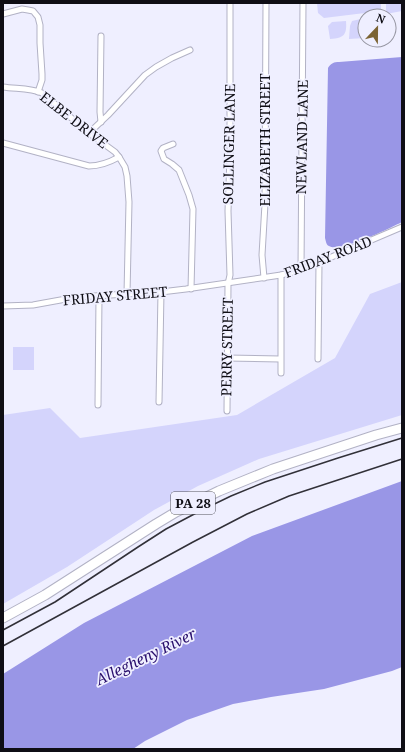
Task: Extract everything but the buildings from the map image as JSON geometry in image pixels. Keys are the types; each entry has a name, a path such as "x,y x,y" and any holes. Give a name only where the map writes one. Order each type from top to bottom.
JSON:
{"highway":[{"name":"PA 28","path":"3,613 54,583 162,514 202,493 253,470 341,440 402,422"},
{"name":"PA 28","path":"3,618 45,595 176,512 219,491 279,467 402,428"}],"street":[{"name":"SOLLINGER LANE","path":"228,284 230,275 228,211 230,157 230,3"},
{"name":"ELIZABETH STREET","path":"264,278 262,255 265,204 266,3"},
{"name":"NEWLAND LANE","path":"301,270 303,3"},
{"path":"3,14 22,9 32,11 38,17 40,25 42,74 42,80 38,92"},
{"path":"101,36 101,122"},
{"path":"89,133 145,75 172,58 190,50"},
{"name":"ELBE DRIVE","path":"3,88 38,92 47,97 89,133 109,147 119,157"},
{"path":"3,143 89,166 99,165 119,157 125,167 129,202 127,294"},
{"path":"173,144 163,148 161,151 164,159 179,170 193,209 191,289"},
{"name":"FRIDAY ROAD","path":"228,284 301,270 402,228"},
{"path":"318,359 319,263"},
{"path":"281,275 281,373"},
{"name":"FRIDAY STREET","path":"3,306 33,306 65,299 161,292 228,284"},
{"name":"PERRY STREET","path":"227,411 228,284"},
{"path":"159,402 161,292"},
{"path":"98,405 99,296"},
{"path":"227,358 280,359"}],"shaded area":[{"path":"317,3 381,3 381,8 357,8 357,14 324,18 318,13"},
{"path":"386,3 402,3 402,11 397,12 397,8 386,8"},
{"path":"357,20 357,38 349,39 350,26 352,21"},
{"path":"346,21 346,30 344,35 339,38 330,39 328,26 332,22"},
{"path":"402,282 402,415 259,459 198,486 154,510 67,567 3,604 3,415 50,408 80,438 237,415 335,358 370,294"},
{"path":"13,347 34,347 34,370 13,370"}],"water":[{"path":"402,57 402,222 354,243 335,247 329,246 325,238 328,68 331,64 336,62"},
{"name":"Allegheny River","path":"402,481 402,667 324,689 233,704 187,720 145,741 133,749 3,749 3,674 84,623 252,536"}],"railway":[{"path":"3,630 55,602 166,529 231,496 265,482 402,438"},
{"path":"3,646 247,514 289,496 402,459"}]}
